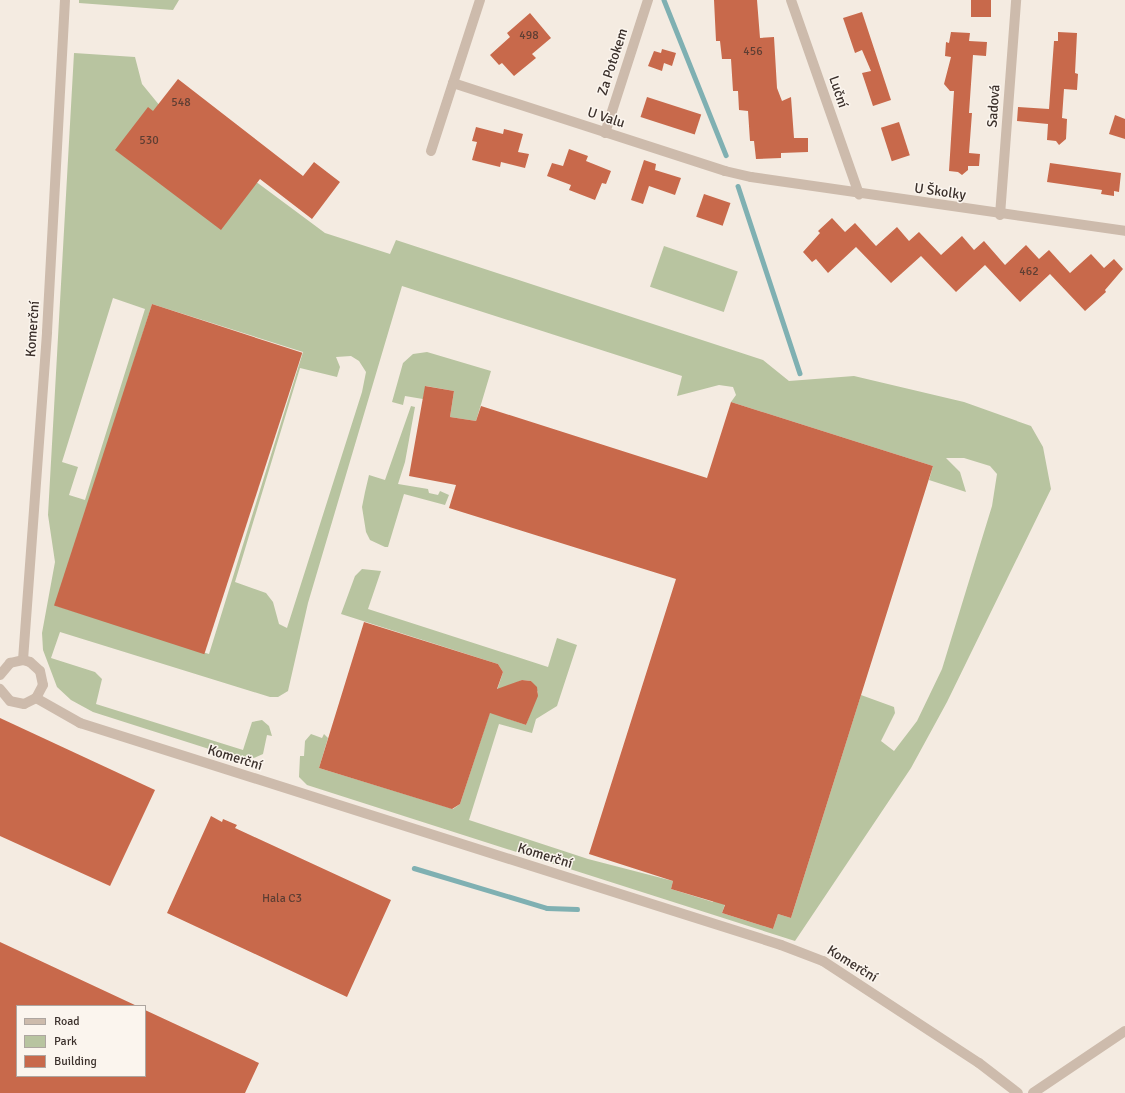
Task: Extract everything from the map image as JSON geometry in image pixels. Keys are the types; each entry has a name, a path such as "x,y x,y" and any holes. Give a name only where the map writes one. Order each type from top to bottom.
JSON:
{"street":[{"name":"Komerční","path":"23,660 46,340 65,0"},
{"path":"430,150 480,0"},
{"name":"Za Potokem","path":"605,133 648,0"},
{"name":"Luční","path":"791,0 859,194"},
{"name":"Sadová","path":"1000,215 1016,0"},
{"name":"U Valu","path":"453,83 725,171 752,177"},
{"name":"U Školky","path":"752,177 1000,215 1125,231"},
{"path":"0,675 10,662 23,660 36,666 40,671 43,685 36,698 24,704 16,704 4,697 0,689"},
{"name":"Komerční","path":"36,698 80,723 782,945 823,961 979,1063 1018,1093"},
{"path":"1033,1093 1125,1031"}],"green space":[{"path":"79,0 179,0 173,10 79,3"},
{"path":"74,53 135,57 142,84 169,117 325,233 390,254 396,240 763,360 789,381 854,376 964,402 1031,426 1043,447 1051,489 947,702 911,768 795,941 307,785 299,777 300,756 304,756 305,741 311,734 322,738 324,734 328,738 319,768 453,809 460,804 503,672 498,664 341,614 355,576 362,569 381,571 368,609 548,667 557,638 577,645 557,706 536,719 532,733 499,724 469,820 588,859 673,881 671,889 713,902 715,894 727,898 722,913 773,929 778,914 791,918 861,695 894,707 895,713 881,741 894,751 917,721 942,669 992,506 997,474 990,466 964,458 946,458 960,472 966,492 929,480 933,466 731,402 736,395 733,387 719,385 677,396 682,376 402,286 308,603 288,691 278,697 270,697 60,632 51,658 95,672 102,679 96,704 243,750 252,722 262,720 269,726 272,736 267,735 263,754 254,758 231,756 93,712 71,700 57,687 43,650 42,633 55,562 48,515","holes":["113,298 145,309 85,500 69,495 78,467 62,462","152,304 303,352 209,654 57,606","351,356 359,361 366,372 362,392 287,628 279,624 273,602 266,593 235,582 300,368 337,377 340,367 336,357","522,680 531,681 538,692 526,725 509,719 518,682"]},
{"path":"664,246 738,271 724,312 650,287"},
{"path":"427,352 491,371 476,421 450,417 454,391 426,386 423,399 405,396 403,405 392,402 403,363 413,354"},
{"path":"411,406 415,407 405,462 398,484 428,489 429,493 438,495 440,491 449,495 445,505 404,494 388,547 385,547 370,540 366,532 362,507 369,475 385,480"}],"building":[{"path":"714,0 757,0 760,38 774,37 777,88 782,101 791,97 794,138 808,138 808,152 781,153 781,158 756,159 754,141 750,141 748,111 739,110 738,91 733,91 731,59 722,59 720,41 716,41"},
{"path":"971,0 991,0 991,17 971,17"},
{"path":"862,12 891,100 873,106 862,73 871,71 862,50 855,53 843,18"},
{"path":"530,13 551,38 532,54 536,58 514,76 502,63 499,65 490,55 510,37 507,33"},
{"path":"951,32 970,33 969,41 987,42 986,56 973,55 969,113 972,113 969,153 980,154 979,166 968,166 968,170 962,175 958,172 949,171 954,91 950,91 944,84 951,57 945,56 946,42 949,43"},
{"path":"1058,32 1077,33 1075,73 1078,74 1077,90 1064,89 1062,118 1067,119 1066,139 1059,145 1056,141 1047,140 1048,124 1017,121 1018,107 1049,109 1054,41 1058,41"},
{"path":"662,49 676,53 672,66 664,63 662,71 648,66 654,51 661,53"},
{"path":"178,79 303,176 314,162 340,182 312,219 260,179 221,230 115,150 148,107 153,111"},
{"path":"647,97 701,115 695,135 641,117"},
{"path":"1115,115 1125,119 1125,139 1109,134"},
{"path":"899,122 910,155 892,161 881,128"},
{"path":"476,127 503,134 504,129 523,134 518,152 529,154 525,168 501,162 500,167 472,160 477,142 472,141"},
{"path":"569,149 588,156 586,161 611,171 606,184 602,183 595,200 569,190 571,185 547,176 552,163 563,166"},
{"path":"644,160 656,164 655,170 681,178 675,195 649,186 643,204 631,200"},
{"path":"1050,163 1121,173 1119,192 1114,191 1114,196 1101,194 1102,190 1047,182"},
{"path":"704,194 730,203 723,226 696,217"},
{"path":"832,218 845,232 855,223 876,246 897,227 909,241 919,232 941,255 962,236 974,250 984,241 1005,265 1026,245 1039,259 1049,250 1070,273 1091,254 1104,268 1114,259 1123,269 1105,290 1106,292 1085,311 1050,274 1020,302 985,265 956,292 921,256 891,283 856,247 828,273 816,259 812,262 803,252 820,233 818,231"},
{"path":"152,304 302,353 204,654 54,605"},
{"path":"425,386 454,391 450,417 476,421 481,406 707,478 731,402 933,466 791,918 778,914 773,929 722,913 725,905 671,889 673,881 589,854 676,579 449,508 456,485 409,476"},
{"path":"364,622 498,664 503,672 497,689 522,680 531,681 537,687 538,696 526,725 490,713 460,804 452,809 319,768"},
{"path":"0,718 155,790 110,886 0,836"},
{"path":"211,816 222,822 223,819 237,825 235,828 391,900 347,997 167,913"},
{"path":"0,942 135,1005 16,1005 16,1077 146,1077 146,1010 259,1063 245,1093 0,1093"}],"waterway":[{"path":"664,0 726,155"},
{"path":"738,186 800,373"},
{"path":"414,868 547,908 577,909"}]}
